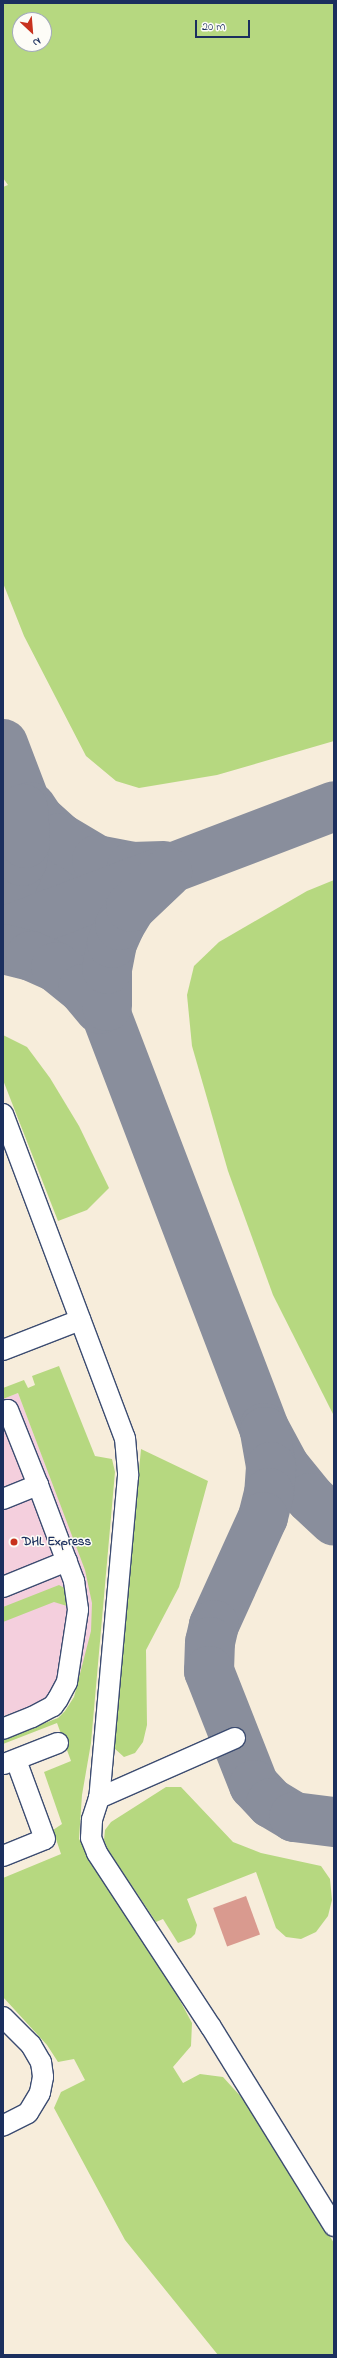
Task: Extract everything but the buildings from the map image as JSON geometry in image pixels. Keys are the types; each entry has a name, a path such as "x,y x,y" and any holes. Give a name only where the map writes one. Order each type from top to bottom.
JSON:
{"street":[{"path":"3,1114 124,1438 127,1460 99,1798 92,1820 91,1838 97,1853 211,2027 334,2226"},
{"path":"3,1350 80,1320"},
{"path":"3,1412 8,1410 67,1561 74,1581 78,1610 67,1682 53,1706 3,1729"},
{"path":"3,1499 38,1485"},
{"path":"3,1587 67,1561"},
{"path":"99,1798 235,1738"},
{"path":"4,1853 45,1839 9,1762 58,1743"},
{"path":"3,2017 30,2045 41,2062 43,2077 40,2093 28,2113 3,2126"}],"shaded area":[{"path":"18,1393 101,1611 81,1688 3,1716 3,1399"}],"green space":[{"path":"3,3 334,3 334,741 217,775 139,788 116,781 86,756 24,636 3,583 3,187 8,185 3,178"},
{"path":"334,880 334,1416 273,1295 228,1171 192,1046 187,995 194,966 219,942 307,891"},
{"path":"3,1035 27,1047 50,1078 79,1126 109,1188 87,1210 58,1221 3,1080"},
{"path":"59,1366 95,1456 112,1459 115,1472 91,1743 82,1795 79,1839 177,1995 192,2023 191,2046 173,2067 183,2083 200,2074 223,2077 243,2099 334,2243 334,2355 218,2355 125,2240 54,2108 61,2092 85,2080 74,2059 58,2062 47,2045 3,1997 3,1878 61,1854 53,1830 62,1824 44,1772 71,1761 57,1723 3,1744 3,1739 58,1718 65,1711 74,1697 91,1631 92,1603 85,1570 18,1393 3,1399 3,1388 24,1380 28,1388 35,1385 32,1376"},
{"path":"141,1449 208,1481 179,1587 146,1650 147,1725 143,1742 135,1753 124,1757 114,1748 114,1737"},
{"path":"59,1585 68,1590 67,1606 54,1602 3,1622 3,1607"},
{"path":"166,1787 181,1787 233,1842 261,1853 321,1866 330,1879 332,1900 328,1916 316,1932 301,1939 286,1937 276,1928 256,1872 187,1899 197,1925 195,1934 191,1938 178,1943 163,1919 156,1922 108,1850 104,1840 105,1830 111,1822"}],"taxiway":[{"path":"3,744 264,1428 285,1467 310,1498 334,1520"},
{"path":"3,932 334,806"},
{"path":"31,807 39,819 60,838 97,860 132,867 164,866"},
{"path":"3,904 22,861 25,843 23,809"},
{"path":"107,1006 107,969 112,943 120,925 131,907 167,873"},
{"path":"3,949 31,956 56,967 83,989 100,1009"},
{"path":"265,1432 271,1467 269,1493 263,1517 214,1625 210,1642 209,1671 254,1785 271,1803 294,1817 334,1822"}],"place":[{"name":"DHL Express","path":"14,1542"}]}
